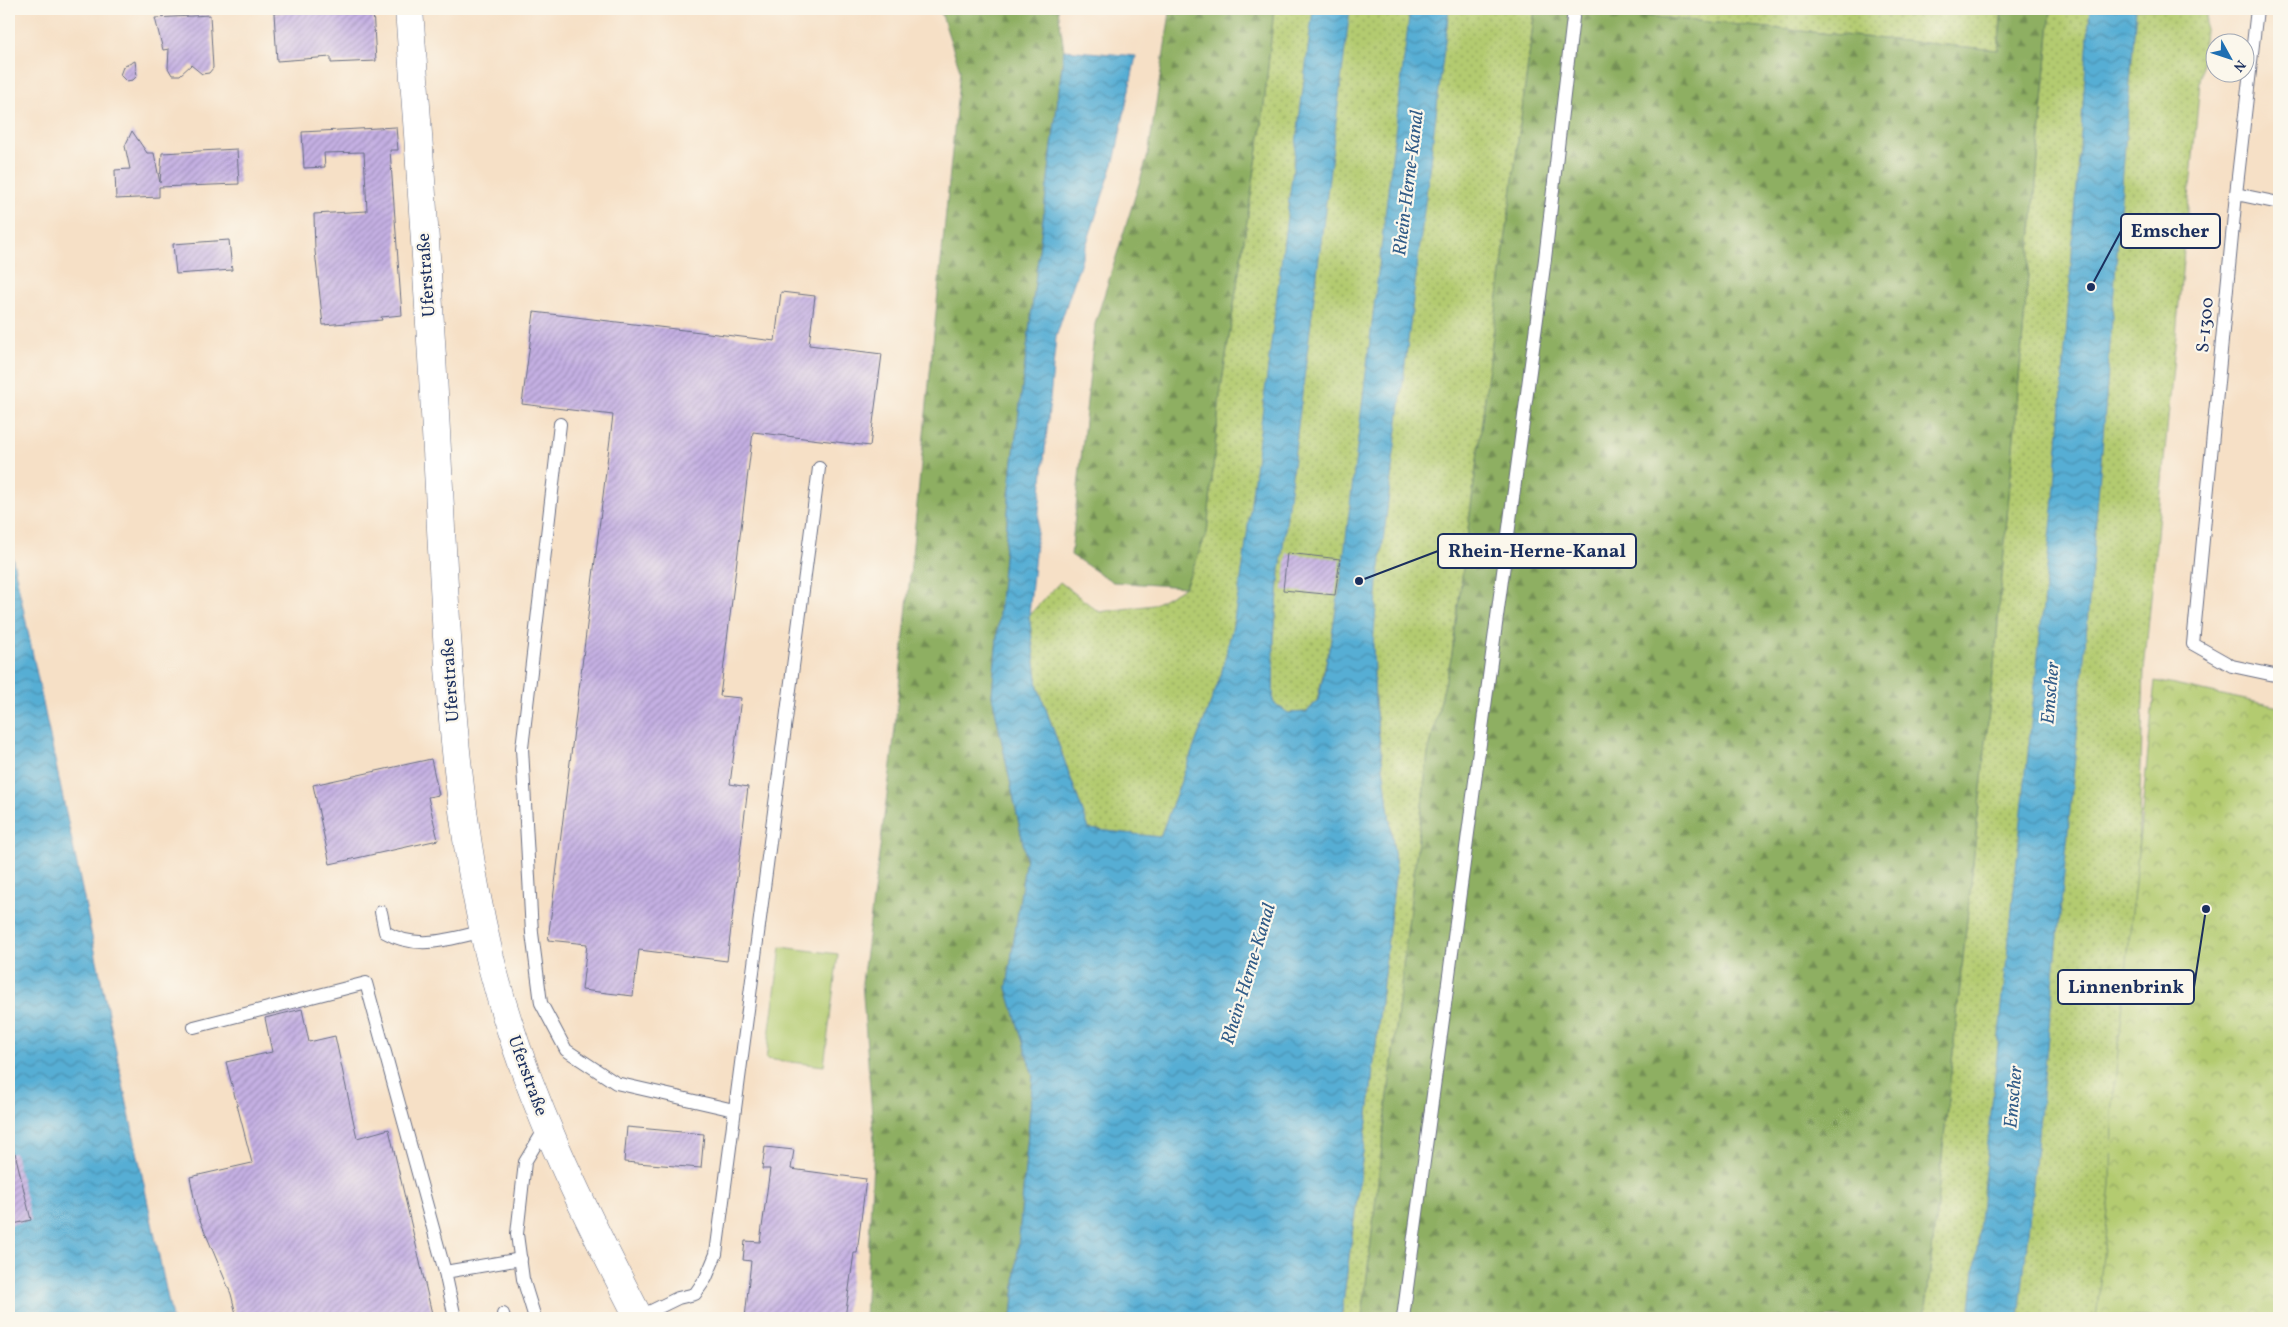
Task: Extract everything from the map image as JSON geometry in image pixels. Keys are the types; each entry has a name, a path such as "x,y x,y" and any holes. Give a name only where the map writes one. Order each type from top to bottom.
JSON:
{"main road":[{"name":"Uferstraße","path":"409,9 434,380 444,590 458,763 472,870 494,971 521,1064 546,1127 588,1220 639,1318"}],"lane":[{"path":"1403,1318 1545,259 1574,9"},
{"name":"S-1300","path":"2257,9 2236,194 2193,644 2232,666 2279,676"},
{"path":"2236,194 2279,203"},
{"path":"560,424 522,748 532,933 541,1003 566,1050 616,1083 734,1110"},
{"path":"639,1318 678,1298 695,1294 706,1278 716,1254 819,468"},
{"path":"381,912 385,932 412,943 437,943 484,931"},
{"path":"194,1027 366,983 445,1272 455,1318"},
{"path":"535,1318 523,1278 517,1234 525,1162 546,1127"},
{"path":"445,1272 520,1259"}],"green space":[{"path":"940,9 1058,9 1064,50 1011,477 992,695 1026,857 1007,988 1033,1076 1012,1318 865,1318 874,1142 862,982 892,757 960,70"},
{"path":"1178,9 1274,9 1262,124 1220,395 1207,533 1185,587 1113,582 1071,555 1095,324 1148,155 1170,13"},
{"path":"1274,9 1535,9 1452,654 1428,754 1362,1318 1341,1318 1369,1106 1396,868 1375,705 1373,645 1341,579 1331,640 1317,700 1307,712 1288,713 1273,703 1274,637 1280,571 1233,625 1221,675 1160,837 1089,829 1038,687 1029,615 1060,582 1099,612 1153,605 1185,587 1207,533 1220,395 1262,124"},
{"path":"1535,9 1572,9 1998,50 2002,9 2051,9 1996,645 1925,1318 1362,1318 1428,754 1452,654"},
{"path":"1572,9 2002,9 1998,50"},
{"path":"2051,9 2207,9 2144,671 2130,1103 2111,1318 1925,1318 1996,645"},
{"path":"2155,681 2279,707 2279,1318 2096,1318 2111,1185 2112,1112"},
{"path":"781,947 838,954 824,1066 766,1059"}],"water":[{"path":"1313,9 1350,9 1280,571 1274,637 1273,702 1288,713 1307,712 1318,700 1331,640 1341,579 1410,9 1449,9 1378,583 1373,645 1375,705 1396,868 1369,1106 1341,1318 1012,1318 1033,1076 1007,988 1026,857 992,695 1011,477 1064,50 1136,56 1115,158 1056,337 1029,615 1038,687 1089,829 1160,837 1221,675 1233,625 1243,566"},
{"path":"2090,9 2136,9 2103,437 2074,768 2019,1318 1970,1318 2054,499"},
{"path":"9,541 172,1318 9,1318"}],"building":[{"path":"373,9 376,61 331,63 331,57 277,61 274,13"},
{"path":"210,15 213,68 209,73 202,74 191,65 180,75 172,75 168,68 169,49 163,50 155,18"},
{"path":"135,61 137,76 133,80 126,81 120,75 123,67"},
{"path":"396,127 398,150 390,150 402,315 381,317 382,320 323,325 315,251 314,214 367,211 364,152 324,153 325,167 304,168 302,132"},
{"path":"132,131 147,153 154,153 160,183 162,153 237,149 239,184 159,187 159,197 116,199 115,170 130,169 125,146"},
{"path":"229,240 232,270 176,274 173,244"},
{"path":"781,292 815,296 809,345 882,354 870,446 753,432 720,696 741,698 730,784 748,787 727,961 639,950 633,996 582,990 587,944 548,940 613,415 522,404 534,312 775,341"},
{"path":"1287,553 1340,559 1335,595 1283,590"},
{"path":"431,759 439,795 428,797 438,840 330,864 313,785"},
{"path":"302,1009 309,1042 335,1036 357,1138 389,1129 433,1318 237,1318 231,1294 197,1213 190,1177 252,1163 226,1062 272,1052 265,1018"},
{"path":"627,1127 704,1134 701,1168 624,1162"},
{"path":"765,1147 794,1150 791,1169 866,1179 857,1253 854,1253 845,1318 745,1318 751,1261 743,1260 745,1241 760,1242 770,1169 762,1169"},
{"path":"15,1153 31,1220 9,1225 9,1154"}],"place":[{"name":"Emscher","path":"2091,287"},
{"name":"Rhein-Herne-Kanal","path":"1359,581"},
{"name":"Linnenbrink","path":"2206,909"}]}
